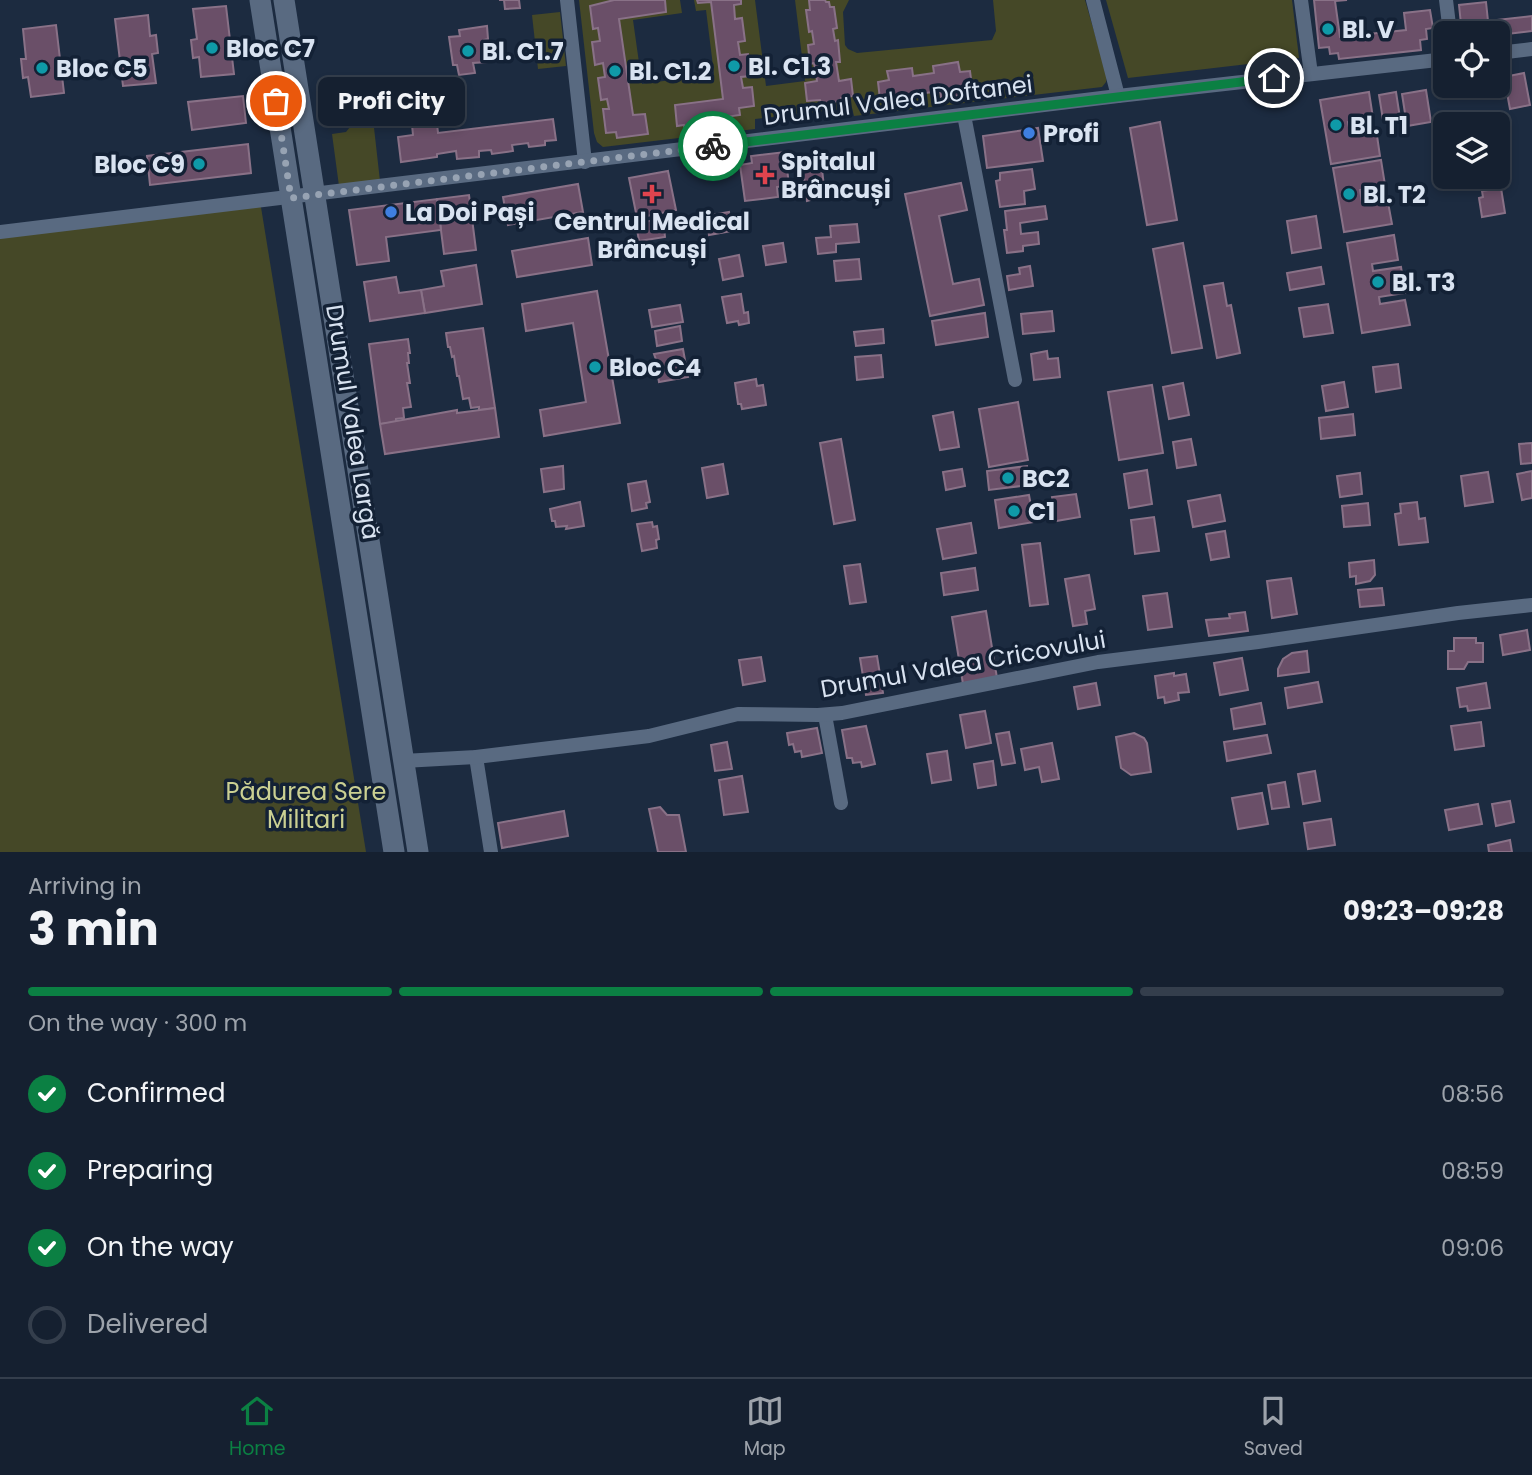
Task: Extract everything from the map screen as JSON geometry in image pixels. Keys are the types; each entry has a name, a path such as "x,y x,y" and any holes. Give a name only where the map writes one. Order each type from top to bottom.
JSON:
{"main road":[{"name":"Drumul Valea Largă","path":"260,0 394,852"},
{"name":"Drumul Valea Largă","path":"284,0 418,852"}],"street":[{"path":"567,0 585,162"},
{"path":"1093,0 1118,96"},
{"path":"1301,0 1311,74"},
{"path":"1446,0 1449,21"},
{"path":"1510,52 1532,49"},
{"name":"Drumul Valea Doftanei","path":"291,198 1118,96 1433,60"},
{"path":"964,115 1015,380"},
{"path":"0,232 291,198"},
{"name":"Drumul Valea Cricovului","path":"403,761 476,757 658,735 738,714 825,715 1109,660 1532,605"},
{"path":"825,715 841,803"},
{"path":"476,757 491,852"}],"green space":[{"path":"579,0 614,0 590,6 593,29 598,28 600,41 595,64 603,63 605,77 598,78 601,99 607,99 609,109 603,110 606,133 616,132 618,138 648,133 645,114 633,115 619,19 666,12 665,0 680,0 682,13 633,20 642,84 714,74 706,10 696,11 694,0 698,3 711,2 723,99 675,105 677,125 684,125 685,131 706,128 706,122 713,121 713,125 725,123 725,117 740,115 739,108 754,106 752,87 743,88 741,77 750,75 748,55 740,55 738,42 745,41 742,19 735,19 734,5 741,4 741,0 755,0 766,86 805,81 795,0 809,0 810,10 807,10 814,44 808,45 810,63 814,63 817,81 805,83 808,101 853,96 851,80 839,81 836,62 840,62 838,41 835,41 833,29 837,28 834,7 830,7 825,0 849,0 843,12 845,45 857,53 992,40 996,31 993,0 1085,0 1107,76 1102,87 854,116 852,108 755,119 755,129 603,147 597,142","holes":["958,62 960,72 970,71 972,87 958,89 959,96 942,98 940,91 911,95 912,102 895,104 894,97 880,99 878,82 889,80 887,72 913,76 934,73 934,66"]},
{"path":"1106,0 1292,0 1299,58 1128,78"},
{"path":"560,12 566,66 538,69 532,15"},
{"path":"371,101 380,181 339,186 332,134 346,132"},
{"name":"Pădurea Sere Militari","path":"260,201 366,852 0,852 0,228"}],"building":[{"path":"504,0 519,0 520,8 505,9"},
{"name":"Bl. C1.2","path":"614,0 665,0 666,12 619,19 633,115 645,114 648,134 617,138 616,132 606,133 603,109 609,109 607,99 601,100 598,78 605,77 603,63 595,65 592,42 600,41 598,28 593,29 590,6"},
{"name":"Bl. C1.3","path":"697,0 741,0 741,4 734,5 735,19 742,18 745,41 738,42 740,55 748,54 750,76 741,77 743,88 752,87 754,106 739,108 740,115 725,117 726,123 713,125 713,121 706,122 706,128 685,131 684,125 677,126 675,105 723,99 711,2 698,3"},
{"path":"809,0 825,0 830,7 834,7 837,28 833,29 835,41 838,40 840,62 836,62 839,81 851,79 853,96 841,98 841,101 821,104 820,100 807,101 805,83 817,81 814,63 810,64 808,45 814,44 812,31 809,32 806,10 810,10"},
{"name":"Bl. V","path":"1314,0 1347,0 1335,1 1340,37 1406,30 1404,13 1430,10 1433,28 1426,29 1427,39 1420,40 1421,50 1339,59 1338,53 1330,54 1329,47 1319,48"},
{"path":"1486,2 1488,21 1461,21 1459,5"},
{"name":"Bloc C7","path":"226,6 234,74 201,77 199,57 193,58 191,40 197,39 193,9"},
{"path":"148,15 150,36 156,35 158,53 152,54 156,83 123,86 115,19"},
{"path":"1532,16 1532,31 1510,34 1510,21 1488,21"},
{"name":"Bloc C5","path":"56,25 64,93 31,97 28,77 23,78 21,59 26,59 23,29"},
{"name":"Bl. C1.7","path":"487,26 488,39 484,40 487,62 473,63 475,73 459,75 457,65 453,65 449,37 460,36 459,30"},
{"path":"958,62 960,72 970,71 972,87 958,89 959,96 941,98 940,91 911,95 912,102 894,104 894,97 880,99 878,82 889,80 887,71 912,68 913,76 934,73 933,66"},
{"path":"1524,73 1530,105 1510,109 1510,76"},
{"path":"433,87 438,133 553,119 556,140 529,147 528,143 512,145 513,151 492,154 491,150 479,151 479,157 457,159 456,151 437,154 437,157 401,162 398,137 413,135 412,125 405,126 401,91"},
{"path":"1426,90 1431,122 1407,126 1402,94"},
{"name":"Bl. T1","path":"1369,92 1373,118 1348,122 1350,133 1376,129 1380,156 1331,164 1320,100"},
{"path":"1396,92 1400,118 1383,120 1379,95"},
{"path":"243,96 246,123 192,130 188,102"},
{"path":"1160,122 1177,220 1147,225 1130,128"},
{"path":"1038,128 1043,161 987,168 983,136"},
{"name":"Bloc C9","path":"248,144 251,173 150,185 147,156"},
{"name":"Spitalul Brâncuși","path":"785,152 789,185 777,187 778,197 745,201 740,165 752,163 751,156"},
{"path":"821,160 825,196 807,201 802,162"},
{"name":"Bl. T2","path":"1381,160 1385,185 1360,190 1362,202 1387,197 1392,224 1344,232 1333,168"},
{"path":"1032,169 1035,189 1024,191 1025,204 1000,207 996,181 1000,180 1000,173"},
{"name":"Centrul Medical Brâncuși","path":"668,171 676,210 637,218 629,178"},
{"path":"961,183 967,210 939,216 953,284 979,279 984,305 930,316 905,194"},
{"path":"578,184 583,212 508,225 503,197"},
{"path":"1501,189 1505,213 1482,217 1479,198 1483,197 1482,191"},
{"path":"469,195 476,250 444,254 437,199"},
{"path":"437,199 441,230 386,237 389,261 357,265 349,210"},
{"path":"1045,206 1047,219 1020,223 1021,234 1038,232 1039,244 1023,246 1023,251 1007,253 1005,211"},
{"path":"729,212 732,231 709,235 706,216"},
{"path":"1316,216 1321,248 1292,253 1287,221"},
{"path":"663,219 665,237 639,241 636,223"},
{"path":"857,224 859,242 836,244 836,252 818,254 816,238 831,237 830,226"},
{"name":"Bl. T3","path":"1394,235 1398,260 1372,264 1373,271 1401,267 1405,293 1379,297 1380,304 1405,300 1410,325 1362,333 1347,243"},
{"path":"588,238 592,265 517,277 512,251"},
{"path":"783,243 786,262 766,265 763,246"},
{"path":"1183,243 1202,348 1172,353 1153,249"},
{"path":"739,255 743,276 723,280 719,259"},
{"path":"859,259 861,279 836,281 834,261"},
{"path":"476,265 482,304 425,313 421,290 444,286 441,271"},
{"path":"1030,266 1033,286 1009,290 1007,276 1020,274 1019,268"},
{"path":"1321,267 1324,284 1290,290 1287,273"},
{"path":"396,277 399,293 421,290 425,313 370,321 364,282"},
{"path":"1223,283 1227,306 1231,305 1240,353 1217,358 1204,286"},
{"name":"Bloc C4","path":"597,291 620,423 544,436 540,410 586,402 573,323 526,331 522,304"},
{"path":"741,294 744,313 748,312 749,323 727,323 722,297"},
{"path":"1328,304 1333,333 1304,337 1299,308"},
{"path":"680,305 683,322 652,327 649,310"},
{"path":"1052,311 1054,331 1023,334 1021,314"},
{"path":"985,313 988,337 936,345 932,321"},
{"path":"680,326 682,341 657,346 655,331"},
{"path":"483,328 495,408 479,410 479,407 471,408 469,398 463,399 446,333"},
{"path":"883,329 884,343 856,346 854,332"},
{"path":"408,339 410,383 407,383 411,407 403,408 404,418 380,424 369,344"},
{"path":"683,349 688,377 659,382 657,371 660,371 654,354"},
{"path":"1047,351 1048,359 1058,358 1060,377 1034,380 1031,354"},
{"path":"881,355 883,377 857,380 855,357"},
{"path":"1398,364 1401,388 1376,392 1373,367"},
{"path":"756,379 757,386 763,385 766,405 742,409 741,404 738,404 735,383"},
{"path":"1344,382 1348,407 1326,411 1322,386"},
{"path":"1183,383 1189,415 1169,419 1163,387"},
{"path":"1152,385 1163,453 1119,460 1108,392"},
{"path":"1018,402 1028,460 989,467 979,409"},
{"path":"495,408 499,437 385,454 380,424 457,410 457,413"},
{"path":"953,412 959,447 940,450 933,416"},
{"path":"1353,414 1355,435 1321,439 1319,418"},
{"path":"841,439 855,520 834,524 820,443"},
{"path":"1191,439 1196,465 1177,468 1173,442"},
{"path":"1532,443 1532,463 1521,464 1519,444"},
{"path":"723,464 728,494 707,498 702,468"},
{"path":"563,466 564,489 544,492 541,469"},
{"name":"BC2","path":"1027,466 1029,485 989,490 987,471"},
{"path":"962,469 965,486 946,490 943,472"},
{"path":"1147,470 1152,504 1129,508 1124,474"},
{"path":"1532,471 1532,498 1522,500 1517,474"},
{"path":"1488,472 1493,502 1465,506 1461,476"},
{"path":"1360,473 1362,494 1340,497 1337,476"},
{"path":"646,481 650,502 646,503 647,508 632,511 628,484"},
{"path":"1076,494 1080,517 1056,521 1052,497"},
{"name":"C1","path":"1029,495 1034,522 999,528 995,500"},
{"path":"1220,495 1225,521 1193,527 1188,501"},
{"path":"580,502 584,526 566,529 567,526 556,527 550,509"},
{"path":"1417,502 1419,519 1425,518 1428,542 1399,545 1395,514 1401,513 1400,504"},
{"path":"1368,503 1370,525 1344,527 1342,506"},
{"path":"1154,517 1159,551 1135,554 1131,520"},
{"path":"652,522 653,527 657,526 657,548 642,551 637,524"},
{"path":"971,523 976,553 943,559 937,529"},
{"path":"1225,531 1229,557 1211,560 1206,534"},
{"path":"1040,543 1048,604 1030,606 1022,545"},
{"path":"1374,560 1375,575 1370,581 1356,584 1356,576 1350,577 1349,563"},
{"path":"860,564 866,602 850,604 844,566"},
{"path":"975,568 978,590 944,595 941,573"},
{"path":"1089,575 1095,609 1085,611 1087,624 1073,626 1065,579"},
{"path":"1291,578 1297,614 1272,618 1267,581"},
{"path":"1382,588 1384,605 1360,607 1358,590"},
{"path":"1167,593 1172,627 1148,630 1143,596"},
{"path":"986,611 997,678 963,684 952,617"},
{"path":"1245,612 1248,631 1209,636 1206,620 1230,618 1229,614"},
{"path":"1527,630 1530,650 1503,655 1500,635"},
{"path":"1454,638 1476,638 1476,643 1483,643 1483,662 1468,662 1464,669 1448,669 1448,651 1454,651"},
{"path":"1307,651 1309,672 1278,676 1283,659 1292,653"},
{"path":"877,656 883,693 866,695 860,658"},
{"path":"761,657 765,681 743,685 739,660"},
{"path":"1242,658 1248,690 1220,695 1214,663"},
{"path":"1174,673 1174,676 1186,674 1189,692 1178,693 1179,700 1165,703 1164,697 1158,698 1155,676"},
{"path":"1318,682 1322,702 1288,708 1285,688"},
{"path":"1096,683 1100,705 1078,709 1074,687"},
{"path":"1486,683 1490,708 1468,711 1467,706 1460,707 1457,688"},
{"path":"1261,703 1265,724 1234,729 1231,709"},
{"path":"985,711 991,743 966,748 960,715"},
{"path":"1481,722 1484,746 1455,750 1451,726"},
{"path":"866,726 875,764 862,767 861,762 853,763 852,758 847,758 842,730"},
{"path":"817,728 822,753 802,757 801,751 795,752 793,744 789,745 787,733"},
{"path":"1009,732 1015,763 1002,765 996,734"},
{"path":"1134,733 1144,738 1147,743 1151,772 1131,775 1121,768 1116,737"},
{"path":"1267,735 1271,753 1227,761 1224,742"},
{"path":"727,742 732,769 715,771 711,745"},
{"path":"1052,743 1059,779 1042,782 1039,767 1025,770 1021,749"},
{"path":"947,751 951,780 932,783 927,754"},
{"path":"993,761 996,785 978,788 974,764"},
{"path":"1315,771 1320,801 1303,804 1298,774"},
{"path":"742,776 748,812 724,815 719,780"},
{"path":"1285,782 1289,807 1272,809 1268,785"},
{"path":"1262,793 1268,824 1238,829 1232,798"},
{"path":"1510,801 1514,822 1496,826 1492,804"},
{"path":"1478,804 1482,824 1449,830 1445,810"},
{"path":"660,807 667,815 679,815 686,852 658,852 649,809"},
{"path":"564,811 568,836 502,848 498,823"},
{"path":"1331,819 1335,845 1308,849 1304,823"},
{"path":"1510,840 1512,852 1489,852 1488,845"}],"way so far":[{"path":"276,101 291,198 713,146"}],"place":[{"name":"Bl. V","path":"1328,29"},
{"name":"Bloc C7","path":"212,48"},
{"name":"Bl. C1.7","path":"468,51"},
{"name":"Bl. C1.3","path":"734,66"},
{"name":"Bloc C5","path":"42,68"},
{"name":"Bl. C1.2","path":"615,71"},
{"name":"Profi City","path":"276,101"},
{"name":"Bl. T1","path":"1336,125"},
{"name":"Profi","path":"1029,133"},
{"name":"Bloc C9","path":"199,164"},
{"name":"Spitalul Brâncuși","path":"765,175"},
{"name":"Centrul Medical Brâncuși","path":"652,194"},
{"name":"Bl. T2","path":"1349,194"},
{"name":"La Doi Pași","path":"391,212"},
{"name":"Bl. T3","path":"1378,282"},
{"name":"Bloc C4","path":"595,367"},
{"name":"BC2","path":"1008,478"},
{"name":"C1","path":"1014,511"}],"route":[{"path":"713,146 1274,78"}]}
